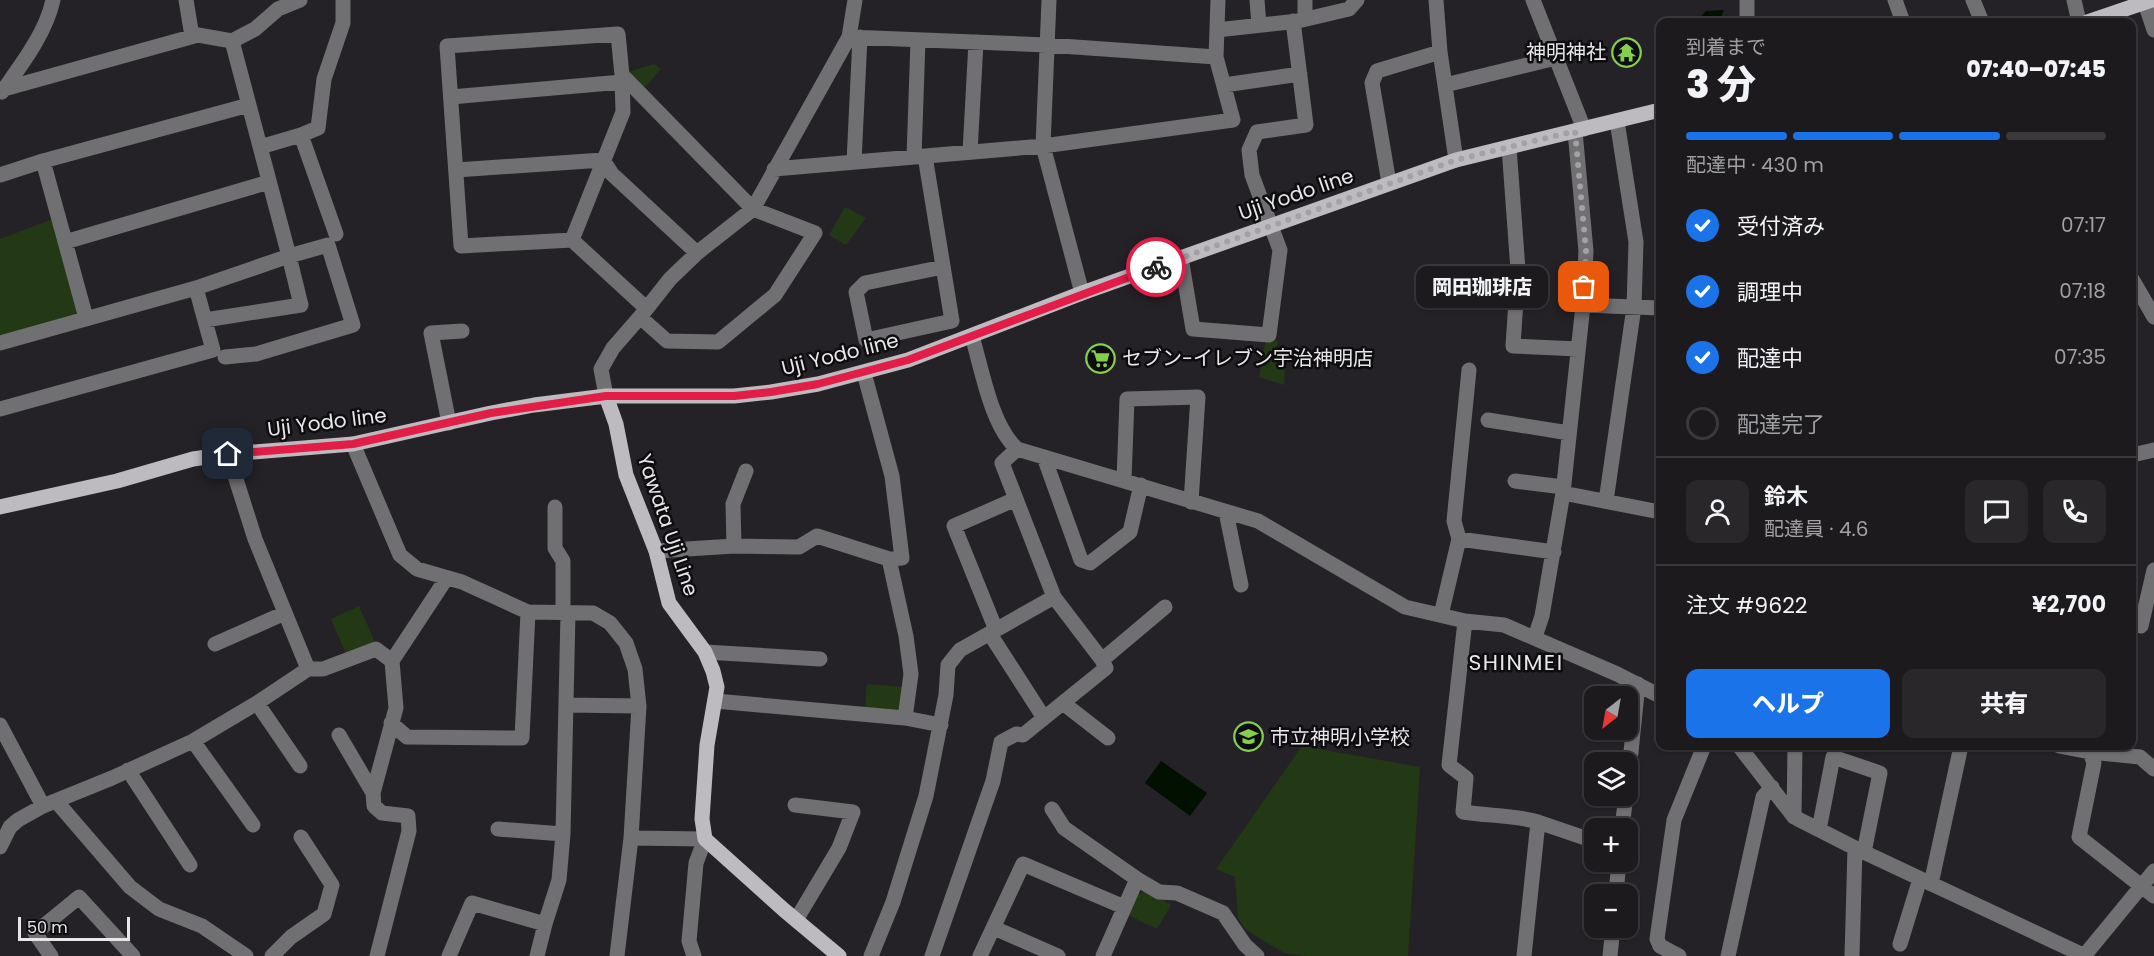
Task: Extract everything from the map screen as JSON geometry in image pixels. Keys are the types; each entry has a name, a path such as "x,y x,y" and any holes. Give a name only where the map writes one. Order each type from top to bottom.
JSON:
{"main road":[{"path":"2099,18 2149,1"},
{"name":"Uji Yodo line","path":"0,507 117,481 192,459 353,444 534,405 606,396 720,396 762,393 818,384 864,373 908,360 1270,224 1456,160 1656,111"},
{"name":"Yawata Uji Line","path":"606,396 616,424 626,475 656,551 669,603 705,652 717,687 707,745 702,819 705,839"},
{"path":"705,839 839,956"}],"street":[{"path":"2,92 39,34 51,10 53,0"},
{"path":"186,0 192,36"},
{"path":"2,92 192,36 232,41 255,29 278,9 300,0"},
{"path":"260,147 318,128 324,79 343,23 343,0"},
{"path":"854,162 855,0"},
{"path":"1049,0 1043,146 1082,293"},
{"path":"774,169 1043,146 1233,120 1216,57 1218,0"},
{"path":"1257,0 1259,26"},
{"path":"1181,258 1193,329 1269,335 1280,250 1252,176 1249,150 1257,132 1306,126 1300,74 1299,20 1305,0"},
{"path":"1217,30 1299,20 1349,9 1357,0"},
{"path":"1436,0 1440,52 1456,160"},
{"path":"1533,0 1556,58 1580,130 1586,251 1583,305 1563,490 1542,616 1535,637"},
{"path":"1747,0 1747,18"},
{"path":"1895,0 1902,18"},
{"path":"1973,0 1980,18"},
{"path":"2074,0 2078,18"},
{"path":"2149,1 2154,30"},
{"path":"572,240 623,112 618,34 447,46 461,246 572,240 667,341 718,342 775,295 815,233 753,209 622,79"},
{"path":"854,37 1047,45 1216,57"},
{"path":"606,396 601,369 613,348 670,279 698,253 753,209 774,169 854,37"},
{"path":"918,40 920,156 943,267 952,321 952,342"},
{"path":"205,321 301,304 232,41"},
{"path":"970,152 976,42"},
{"path":"1389,183 1372,83 1377,71 1440,52"},
{"path":"1445,85 1556,58"},
{"path":"1224,85 1300,74"},
{"path":"451,97 622,79"},
{"path":"0,175 43,161 249,105"},
{"path":"1606,501 1634,307 1636,242 1617,121"},
{"path":"301,135 336,234"},
{"path":"1509,147 1518,270 1513,346 1578,349"},
{"path":"456,170 603,160"},
{"path":"603,160 612,174 698,253"},
{"path":"43,161 86,318"},
{"path":"65,242 269,182"},
{"path":"0,343 196,288 328,245 353,325 256,354 225,357"},
{"path":"943,267 865,283 856,292 867,340 952,321"},
{"path":"2136,286 2154,317"},
{"path":"0,409 213,350 196,288"},
{"path":"1583,305 1656,308"},
{"path":"449,423 431,333 462,331"},
{"path":"972,336 999,427 1017,449 1258,521 1405,607 1465,621 1504,625 1535,637 1656,694"},
{"path":"1441,615 1459,539 1454,521 1469,370"},
{"path":"656,551 734,546 800,547 817,536 889,559 902,558 892,476 864,373"},
{"path":"1125,480 1127,399 1198,398 1191,502"},
{"path":"1488,420 1569,433"},
{"path":"353,444 400,555 417,568 446,579 462,582 528,612 593,613 610,623 626,643 635,669 639,706 631,838 617,956"},
{"path":"932,956 993,781 1001,742 1016,734 1023,735 1106,668 1054,597 1002,463 1017,449"},
{"path":"2136,454 2154,450"},
{"path":"228,454 255,538 308,669"},
{"path":"1044,457 1082,560 1090,563 1130,532 1141,485"},
{"path":"734,546 734,504 746,471"},
{"path":"1515,480 1656,511"},
{"path":"1016,499 954,526 993,632 1044,718"},
{"path":"537,956 559,880 563,834 566,705 565,613 563,561 555,548 555,507"},
{"path":"1226,512 1241,585"},
{"path":"1459,539 1554,552"},
{"path":"889,559 906,636 911,674 905,718"},
{"path":"2136,625 2142,626 2154,570"},
{"path":"377,956 409,831 408,816 382,813 374,806 373,793 396,708 392,661 446,579"},
{"path":"871,956 893,902 926,796 946,695 948,665 960,650 1054,597"},
{"path":"1102,660 1165,607"},
{"path":"391,723 407,737 522,738 528,612"},
{"path":"215,644 285,613"},
{"path":"1465,621 1449,765 1466,778 1463,812 1524,818 1584,838"},
{"path":"0,847 10,827 18,820 193,741 308,669 323,669 376,650 392,661"},
{"path":"705,652 820,659"},
{"path":"1631,752 1638,684"},
{"path":"715,701 905,718 941,724"},
{"path":"257,703 300,766"},
{"path":"1063,703 1098,736"},
{"path":"566,705 639,706"},
{"path":"0,725 50,804 130,887 159,909 202,926 246,956"},
{"path":"339,735 373,793"},
{"path":"193,741 253,825"},
{"path":"1679,956 1660,946 1657,939 1674,820 1702,750"},
{"path":"1742,750 1794,817 2084,956 2154,871"},
{"path":"1794,817 1795,750"},
{"path":"1900,944 1926,881 1960,750"},
{"path":"2091,750 2094,763 2079,837 2154,896"},
{"path":"2097,750 2140,757 2154,769"},
{"path":"1819,830 1833,757 1880,773 1859,850 1852,956"},
{"path":"128,770 190,865"},
{"path":"1728,956 1763,797 1772,787"},
{"path":"795,806 853,812 839,848 796,920"},
{"path":"1052,809 1064,828 1137,879 1159,892 1177,893 1223,913 1245,945 1257,956"},
{"path":"1524,956 1538,822"},
{"path":"498,829 563,834"},
{"path":"272,956 291,937 324,914 332,885 301,837"},
{"path":"631,838 705,839 696,863 689,941 693,956"},
{"path":"980,956 1023,864 1124,907"},
{"path":"1102,956 1137,879"},
{"path":"51,956 35,933 79,897 133,956"},
{"path":"449,956 472,903 545,924"},
{"path":"994,928 1059,956"},
{"path":"1610,956 1612,938"}],"green space":[{"path":"654,64 661,69 643,89 628,72"},
{"path":"845,207 866,218 846,245 829,235"},
{"path":"58,217 86,318 0,343 0,239"},
{"path":"1266,339 1278,341 1276,360 1285,362 1284,385 1259,377"},
{"path":"359,606 375,642 346,654 331,619"},
{"path":"867,684 903,687 901,705 896,713 865,708"},
{"path":"1302,746 1420,767 1408,956 1306,956 1284,953 1246,930 1238,918 1235,877 1216,869"},
{"path":"1145,891 1171,905 1157,929 1128,915 1137,895"}],"shaded area":[{"path":"1724,10 1721,18 1699,18 1706,11"},
{"path":"1161,761 1207,793 1190,816 1145,783"}],"way so far":[{"path":"1156,267 1270,224 1456,160 1575,131 1586,251 1584,287"}],"place":[{"name":"神明神社","path":"1627,52"},
{"name":"岡田珈琲店","path":"1584,287"},
{"name":"セブン-イレブン宇治神明店","path":"1101,358"},
{"name":"市立神明小学校","path":"1249,737"}],"district":[{"name":"SHINMEI","path":"1516,662"}],"route":[{"path":"228,454 353,444 491,413 606,396 734,396 818,384 908,360 1156,267"}]}
